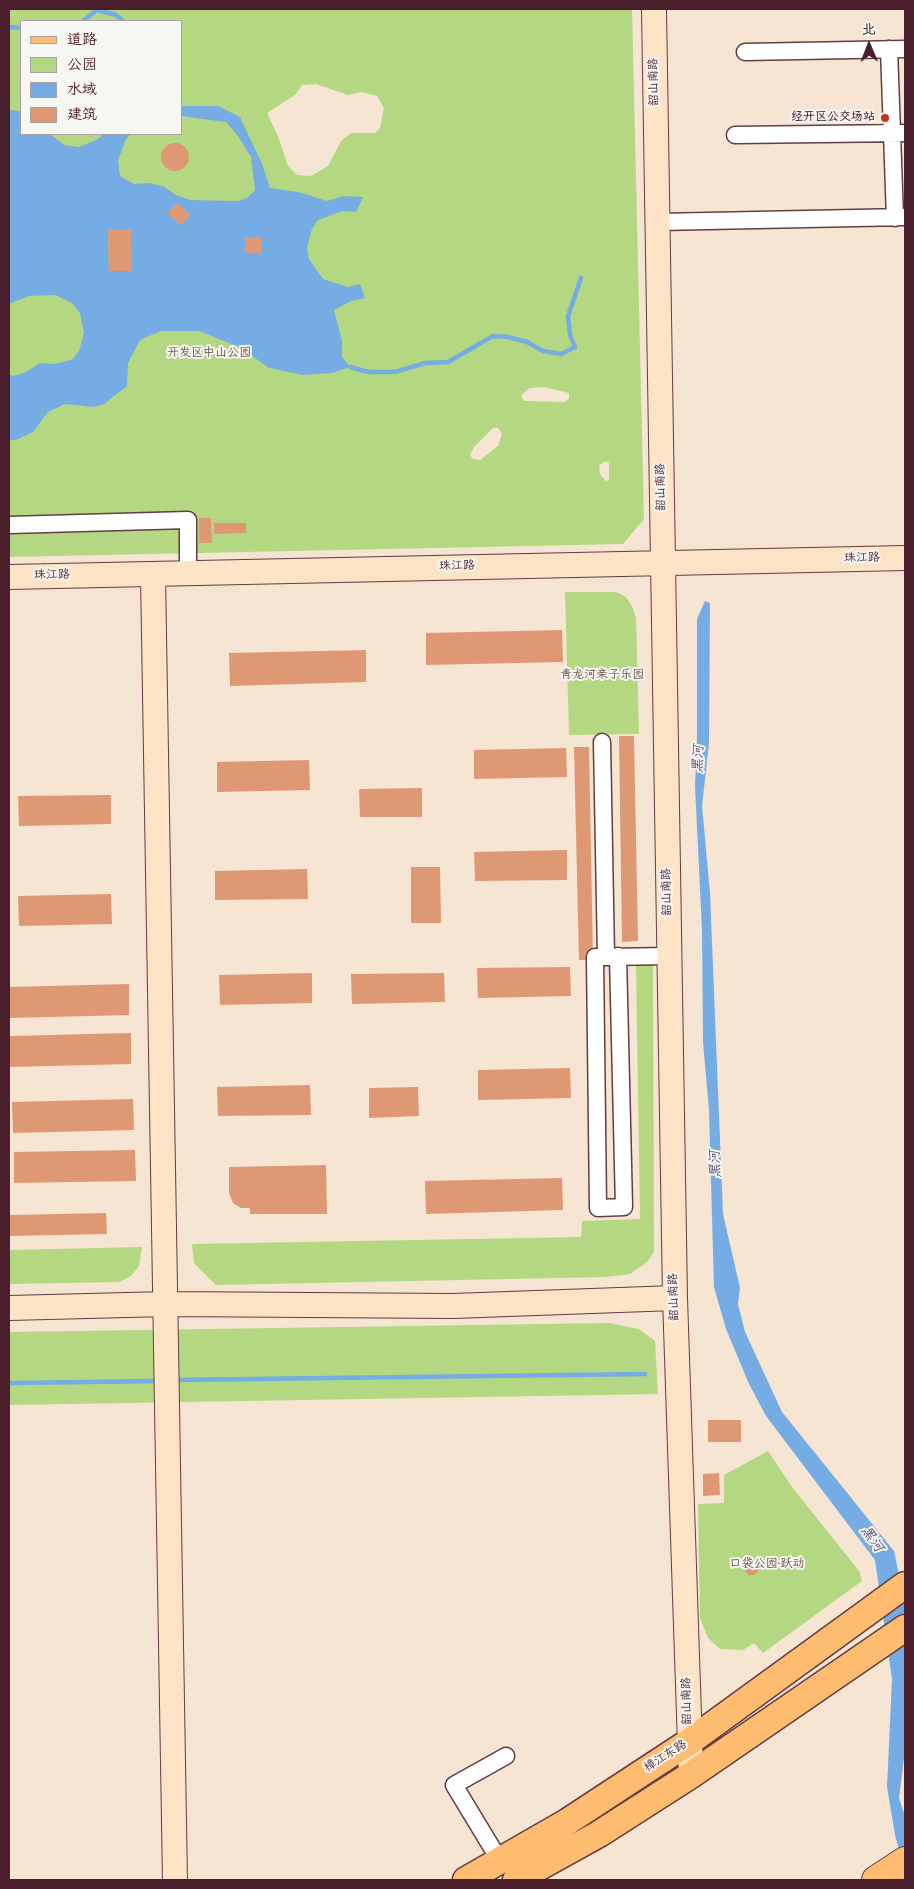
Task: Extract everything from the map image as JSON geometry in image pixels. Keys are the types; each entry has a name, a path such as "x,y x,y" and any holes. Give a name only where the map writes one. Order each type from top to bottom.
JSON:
{"highway":[{"path":"876,1880 905,1861"}],"main road":[{"name":"樟江东路","path":"508,1871 567,1822 689,1742 905,1585"},
{"name":"樟江东路","path":"466,1880 508,1871 599,1834 862,1659 905,1628"}],"street":[{"name":"韶山南路","path":"654,9 675,1298 691,1774"},
{"path":"658,222 900,218 897,49 745,52"},
{"path":"735,134 899,133"},
{"path":"9,525 188,520 188,574"},
{"name":"珠江路","path":"9,577 905,558"},
{"path":"153,575 175,1880"},
{"path":"602,742 612,956 624,1208 598,1208 595,957 612,956 670,956"},
{"path":"9,1308 166,1304 453,1306 675,1298"},
{"path":"506,1756 454,1785 508,1871"}],"green space":[{"name":"开发区中山公园","path":"9,9 632,9 644,519 623,544 9,557","holes":["316,84 348,95 362,92 377,96 384,108 380,128 375,133 351,133 341,141 328,166 311,176 297,175 288,166 278,136 267,113 295,95 302,85","543,387 569,393 569,399 565,402 524,401 521,396 529,388","493,428 498,428 502,434 498,446 480,460 473,459 470,455 474,447","606,461 609,463 609,480 606,481 600,474 599,465"]},
{"name":"青龙河亲子乐园","path":"565,592 616,592 626,597 633,608 636,618 639,734 569,735"},
{"path":"636,964 653,964 654,1252 647,1262 630,1274 606,1277 216,1285 194,1263 192,1244 581,1237 582,1221 640,1219"},
{"path":"142,1247 139,1266 131,1276 119,1282 9,1284 9,1250"},
{"path":"609,1323 639,1329 655,1341 658,1394 9,1405 9,1332"},
{"name":"口袋公园·跃动","path":"768,1451 792,1487 859,1571 862,1581 763,1653 754,1643 743,1650 720,1649 708,1638 700,1618 698,1504 724,1503 724,1475"}],"water":[{"path":"182,106 218,106 240,117 262,164 270,188 299,192 327,201 344,196 363,197 356,212 342,211 318,220 312,229 307,248 309,259 323,279 348,287 360,284 365,298 351,301 334,310 342,341 342,357 350,367 332,373 303,375 269,368 241,348 199,331 161,331 140,340 128,363 127,386 104,404 94,407 65,404 48,412 33,432 16,440 9,440 9,374 13,376 26,372 40,363 55,364 73,359 79,351 84,333 80,313 72,303 55,295 29,296 9,304 9,110 20,111 20,135 51,135 64,145 79,147 103,135 130,135 126,139 118,160 120,176 134,184 151,183 164,187 176,195 190,200 238,201 247,198 255,190 251,157 238,136 226,122 182,116","holes":["177,203 190,215 181,225 168,213","131,229 131,271 109,271 108,230","245,237 262,237 262,253"]},
{"name":"黑河","path":"705,601 710,603 709,743 702,806 710,893 723,1214 740,1288 738,1304 745,1332 782,1412 894,1551 905,1604 905,1750 899,1798 905,1816 905,1872 895,1835 887,1787 892,1679 875,1560 766,1416 749,1384 726,1329 714,1287 709,1110 703,1042 702,930 695,786 697,619"}],"building":[{"path":"175,143 185,147 189,157 185,167 175,171 165,167 161,157 165,147"},
{"path":"177,203 190,215 181,225 167,213"},
{"path":"108,229 131,229 132,271 109,271"},
{"path":"245,237 262,237 262,253 245,253"},
{"path":"199,518 211,518 212,543 199,543"},
{"path":"214,523 246,523 246,533 214,534"},
{"path":"562,630 563,662 426,665 426,633"},
{"path":"366,650 366,682 230,686 229,653"},
{"path":"619,736 634,736 638,941 622,942"},
{"path":"574,747 589,747 593,960 579,960"},
{"path":"566,748 567,777 474,779 474,750"},
{"path":"309,760 310,790 217,792 217,762"},
{"path":"422,788 422,817 360,817 359,789"},
{"path":"111,795 111,824 19,826 18,796"},
{"path":"567,850 567,880 475,881 474,852"},
{"path":"411,867 440,867 441,923 411,923"},
{"path":"307,869 308,899 215,900 215,871"},
{"path":"111,894 112,924 19,926 18,896"},
{"path":"570,967 571,996 478,998 477,968"},
{"path":"312,973 312,1003 220,1005 219,975"},
{"path":"444,973 445,1002 352,1004 351,974"},
{"path":"129,984 129,1015 9,1018 9,987"},
{"path":"131,1033 131,1064 10,1067 10,1036"},
{"path":"570,1068 571,1098 478,1100 478,1070"},
{"path":"310,1085 311,1115 218,1116 217,1087"},
{"path":"418,1087 419,1116 369,1118 369,1088"},
{"path":"133,1099 134,1130 13,1133 12,1102"},
{"path":"135,1150 136,1181 14,1183 14,1152"},
{"path":"326,1165 327,1214 250,1214 250,1208 241,1208 233,1203 229,1193 229,1167"},
{"path":"562,1178 563,1210 426,1214 425,1181"},
{"path":"106,1213 107,1234 9,1236 9,1215"},
{"path":"708,1420 741,1420 741,1442 708,1442"},
{"path":"719,1473 720,1495 703,1496 703,1474"},
{"path":"742,1561 749,1561 760,1569 754,1575 748,1575 742,1566"}],"waterway":[{"path":"84,20 97,10 116,15 122,20"},
{"path":"9,27 20,28"},
{"path":"350,367 369,372 395,372 425,363 448,362 493,336 508,337 527,342 543,351 561,354 575,347 570,335 568,316 581,278"},
{"path":"173,1380 645,1374"},
{"path":"9,1383 160,1381"}],"place":[{"name":"经开区公交场站","path":"885,118"}]}
